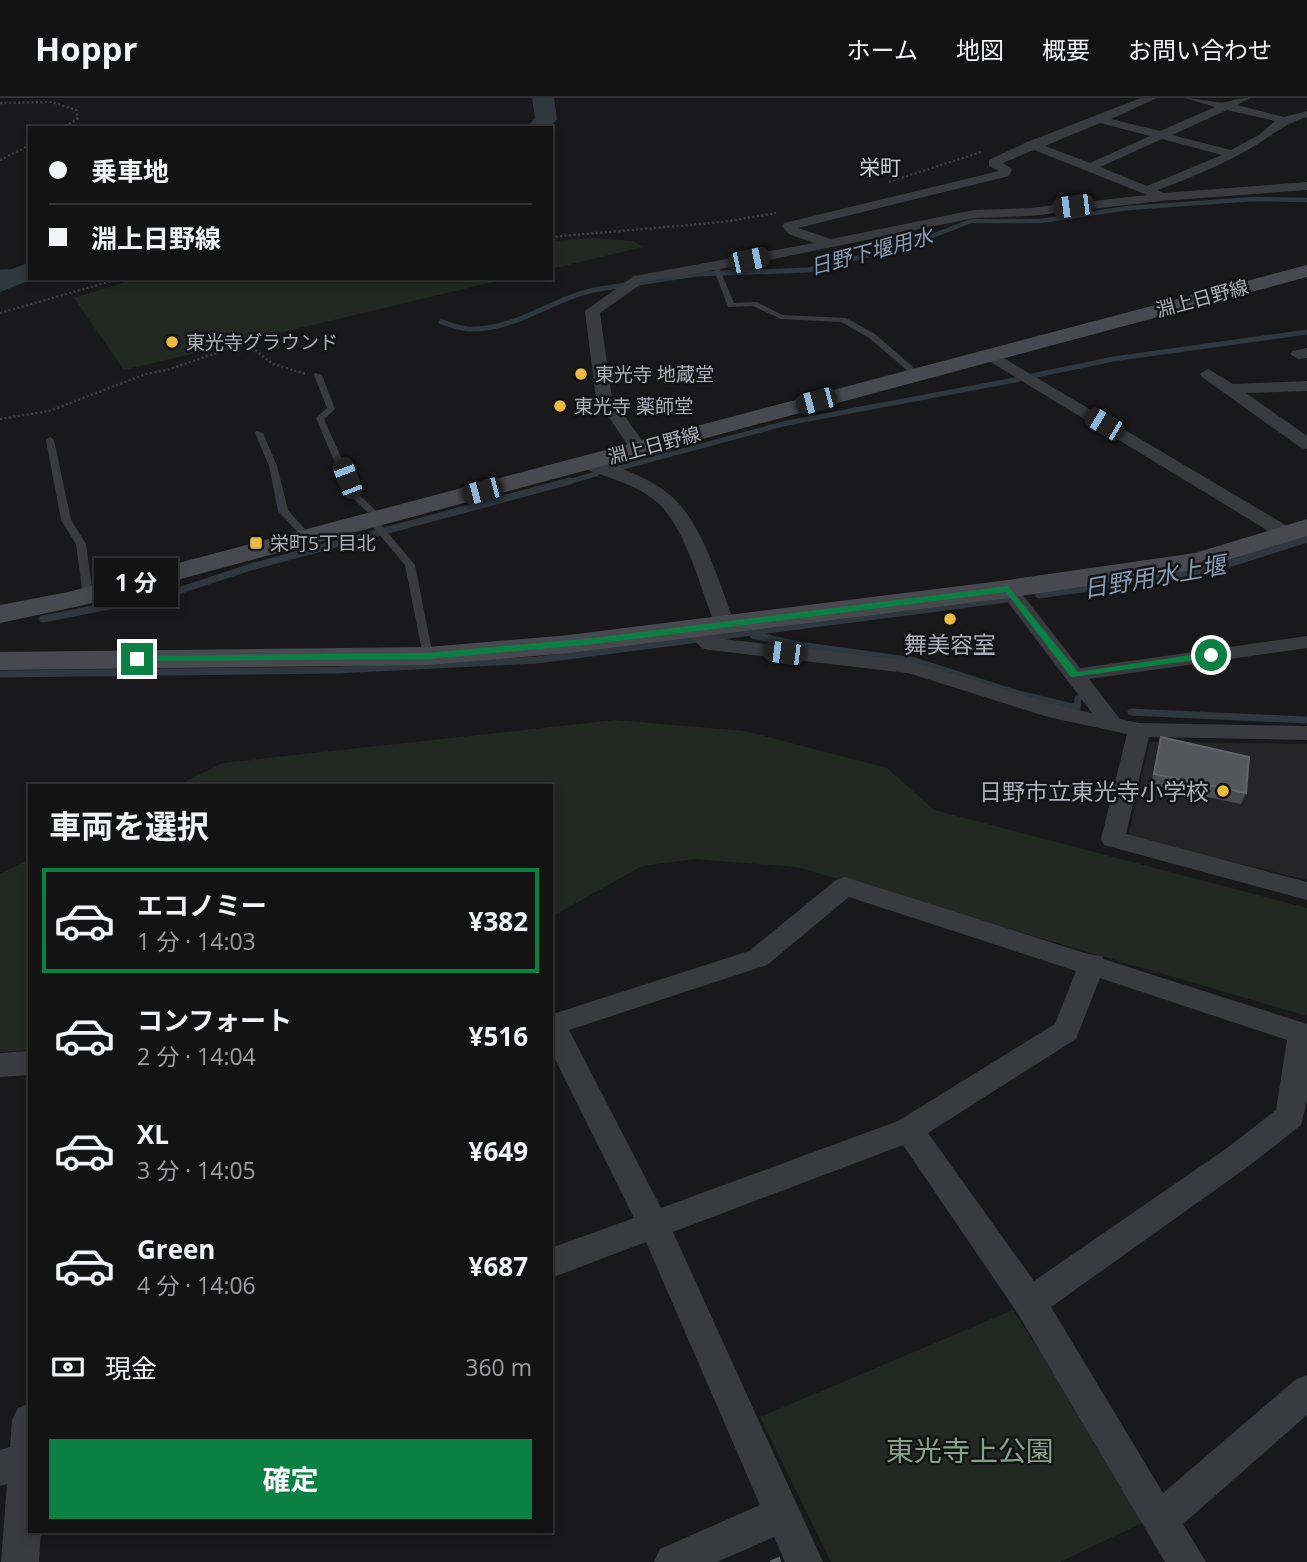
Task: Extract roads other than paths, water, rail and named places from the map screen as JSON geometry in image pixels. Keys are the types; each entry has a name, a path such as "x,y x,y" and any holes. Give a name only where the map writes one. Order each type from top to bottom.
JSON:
{"main road":[{"name":"淵上日野線","path":"0,614 88,595 1307,271"},
{"path":"0,660 428,656 692,629 1008,589 1199,561 1297,530"}],"street":[{"path":"829,243 794,231 789,226 1004,173 1006,169 993,163 1031,145 1151,98"},
{"path":"1191,98 1284,120 1307,115"},
{"path":"1090,167 1244,98"},
{"path":"1098,119 1233,154"},
{"path":"1223,171 1233,154 1263,137 1284,120"},
{"path":"1031,145 1161,197"},
{"path":"1147,190 1223,171 1275,188"},
{"path":"639,449 604,398 592,312 627,286 676,271 718,271 829,243 974,214 1030,212 1161,197 1232,199 1275,188 1307,186"},
{"path":"990,355 1297,530"},
{"path":"1208,374 1307,444"},
{"path":"1230,389 1307,386"},
{"path":"586,463 645,488 664,499 679,515 725,625"},
{"path":"1008,589 1113,725"},
{"path":"692,629 709,644 910,667 1044,709 1139,730 1307,733"},
{"path":"1075,675 1307,642"},
{"path":"1139,730 1113,839 1307,891"},
{"path":"553,1024 758,958 845,886 1092,963 1305,1034 1290,1116 1238,1157 1030,1303"},
{"path":"553,1263 909,1130 1066,1031 1092,963"},
{"path":"553,1026 654,1225 804,1562"},
{"path":"0,1065 28,1063"},
{"path":"909,1130 1030,1303 1159,1521 1187,1562"},
{"path":"1159,1521 1307,1392"},
{"path":"20,1562 19,1461 28,1427"},
{"path":"673,1562 782,1514"}],"lane":[{"path":"718,271 731,305 754,304 781,317 843,320 872,336 917,374"},
{"path":"318,375 331,409 320,418 353,494 410,565 428,656"},
{"path":"259,433 276,477 283,512 307,537"},
{"path":"50,440 66,520 81,544 88,595"}],"waterway":[{"path":"539,126 546,119 543,98"},
{"name":"日野下堰用水","path":"820,267 904,247 971,221 1040,221 1128,208 1254,199 1307,200"},
{"name":"日野下堰用水","path":"441,322 468,329 485,328 516,320 593,290 697,274 808,270 827,265"},
{"path":"0,272 27,271"},
{"path":"0,284 28,271"},
{"path":"1032,376 1113,359 1307,332"},
{"path":"615,469 787,423 1020,379"},
{"path":"564,483 596,474"},
{"path":"43,619 166,595 254,566 570,481"},
{"name":"日野用水上堰","path":"1039,595 1207,571 1307,539"},
{"name":"日野用水上堰","path":"0,674 336,670 537,660 1007,599"},
{"path":"753,635 799,645 915,661 1015,693 1077,708 1078,699"},
{"path":"1131,712 1307,720"}],"place":[{"name":"東光寺グラウンド","path":"172,342"},
{"name":"東光寺 地蔵堂","path":"581,374"},
{"name":"東光寺 薬師堂","path":"560,406"},
{"name":"栄町5丁目北","path":"256,543"},
{"name":"舞美容室","path":"950,619"},
{"name":"日野市立東光寺小学校","path":"1223,791"}],"district":[{"name":"栄町","path":"880,167"}],"park label":[{"name":"東光寺上公園","path":"970,1450"}]}
